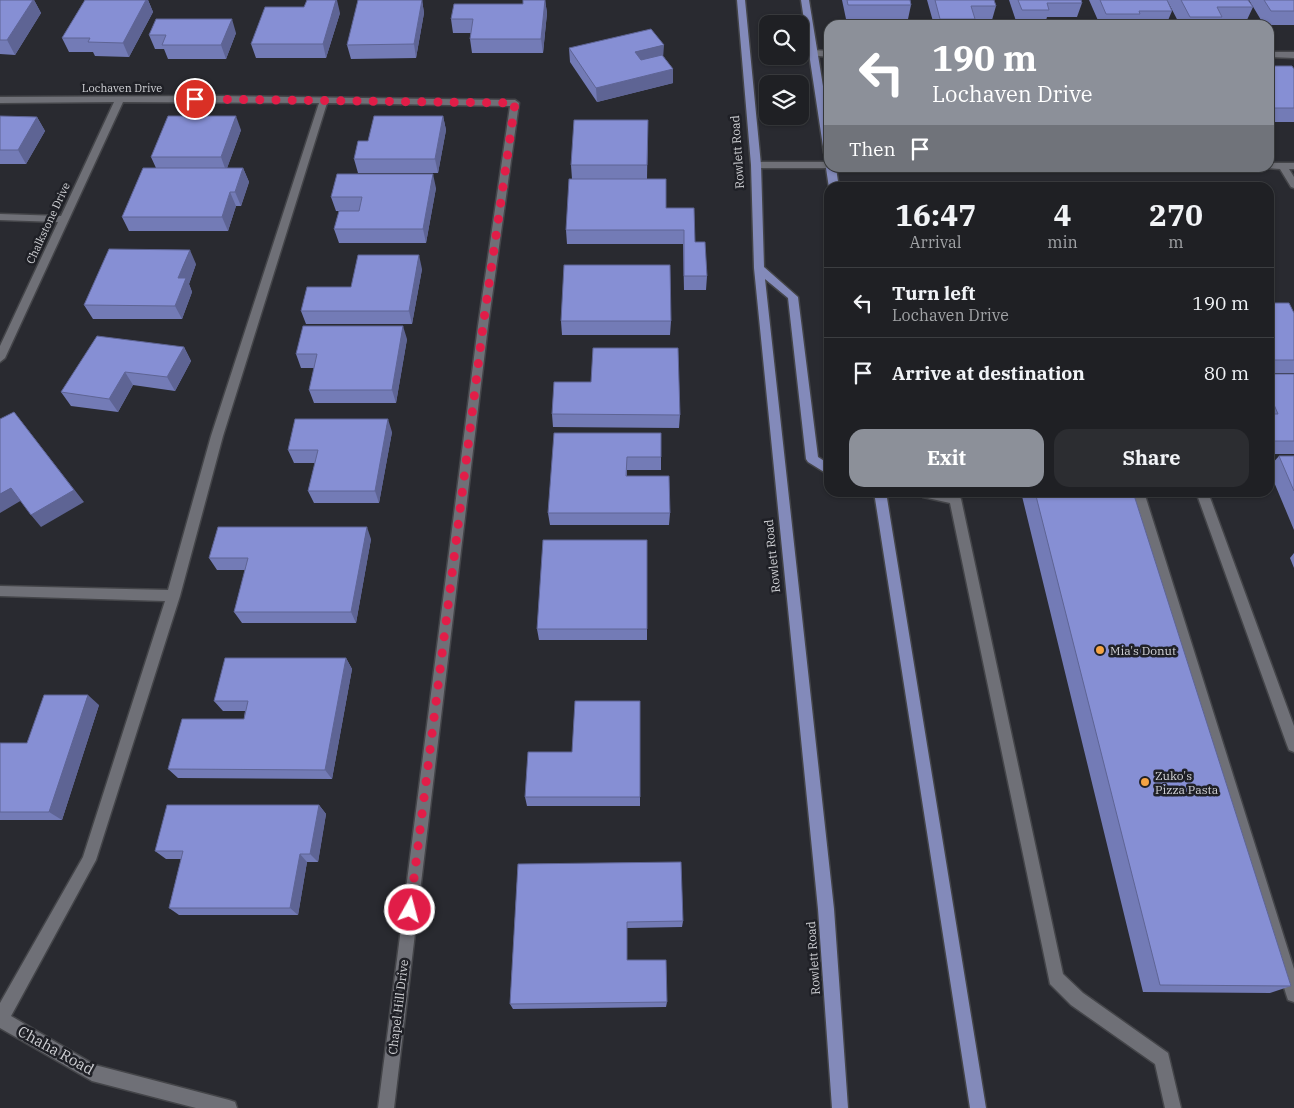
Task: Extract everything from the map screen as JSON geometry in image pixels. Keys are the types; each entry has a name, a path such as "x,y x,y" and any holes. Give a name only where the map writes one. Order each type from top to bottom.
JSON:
{"main road":[{"name":"Rowlett Road","path":"741,0 756,165 759,268 825,900 840,1108"},
{"path":"805,0 824,122"},
{"path":"759,268 793,297 812,459 824,467"},
{"path":"881,497 978,1108"}],"street":[{"path":"813,53 824,54"},
{"path":"1274,55 1294,55"},
{"name":"Chalkstone Drive","path":"0,358 120,99"},
{"name":"Lochaven Drive","path":"0,100 324,100 515,103"},
{"path":"0,1019 89,860 174,596 217,436 324,100"},
{"name":"Chapel Hill Drive","path":"386,1108 483,326 515,103"},
{"path":"756,165 824,166"},
{"path":"1274,166 1294,166"},
{"path":"1284,166 1294,185"},
{"path":"0,217 64,218"},
{"path":"946,497 955,499 1056,978 1077,999 1162,1059 1172,1108"},
{"path":"1140,497 1294,994"},
{"path":"1204,497 1294,745"},
{"path":"0,591 174,596"},
{"name":"Chaha Road","path":"0,1019 92,1073 229,1108"}],"building":[{"path":"0,0 33,0 7,40 0,40"},
{"path":"85,0 146,0 123,43 88,42 90,38 62,38"},
{"path":"307,0 336,0 323,44 251,44 265,7 304,7"},
{"path":"358,0 422,0 414,44 347,45"},
{"path":"523,0 545,0 541,39 470,39 473,19 451,19 454,4 523,4"},
{"path":"847,0 910,0 911,5 848,5"},
{"path":"935,0 994,0 996,6 971,6 975,19 940,19"},
{"path":"1018,0 1081,0 1082,3 1047,3 1049,10 1022,10"},
{"path":"1100,0 1167,0 1172,11 1139,11 1140,14 1106,14"},
{"path":"1181,0 1248,0 1253,7 1217,7 1222,17 1190,17"},
{"path":"1264,0 1294,0 1294,11 1271,11"},
{"path":"156,19 232,19 221,45 162,45 166,35 149,35"},
{"path":"651,29 664,45 635,52 641,60 662,55 673,69 596,88 569,48"},
{"path":"1274,66 1292,66 1294,69 1294,108 1274,108"},
{"path":"0,116 37,117 18,150 0,150"},
{"path":"168,116 236,116 221,157 151,157"},
{"path":"374,116 443,116 435,159 354,159 358,141 368,141"},
{"path":"574,120 648,120 647,165 571,165"},
{"path":"143,168 243,168 235,192 230,192 222,217 122,217"},
{"path":"337,174 433,174 423,229 334,229 339,211 359,211 362,197 331,197"},
{"path":"569,179 666,179 666,208 694,208 695,242 705,242 707,276 684,276 684,230 566,230"},
{"path":"109,249 190,250 178,278 186,278 175,306 84,305"},
{"path":"358,255 419,255 409,311 301,311 307,287 351,287"},
{"path":"564,265 670,265 671,321 561,321"},
{"path":"1274,303 1289,303 1294,313 1294,360 1274,360"},
{"path":"303,326 403,326 392,390 309,390 317,354 296,354"},
{"path":"97,336 184,347 167,377 125,372 109,399 61,392"},
{"path":"593,348 678,348 680,415 552,414 554,382 591,382"},
{"path":"1274,374 1294,374 1294,441 1274,441 1274,414 1278,414 1274,405"},
{"path":"14,412 74,490 31,515 11,488 0,494 0,419"},
{"path":"295,419 388,419 375,491 308,491 318,450 288,450"},
{"path":"554,433 661,433 661,457 627,457 626,476 669,476 670,513 548,513"},
{"path":"1279,456 1294,456 1294,491"},
{"path":"1036,497 1135,497 1291,986 1160,985"},
{"path":"218,527 367,527 351,612 234,612 248,558 209,558"},
{"path":"543,540 647,540 647,629 537,629"},
{"path":"225,658 346,658 325,770 168,769 182,719 244,719 248,701 214,701"},
{"path":"44,695 88,695 49,812 0,812 0,743 27,743"},
{"path":"575,701 640,701 640,797 525,797 528,752 572,752"},
{"path":"167,805 319,805 310,854 300,854 290,908 169,908 183,851 155,851"},
{"path":"681,862 683,921 627,922 627,960 666,960 667,1002 510,1004 518,864"}],"place":[{"name":"Mia's Donut","path":"1100,650"},
{"name":"Zuko's Pizza Pasta","path":"1145,782"}],"route":[{"path":"195,99 515,103 483,326 410,910"}]}
